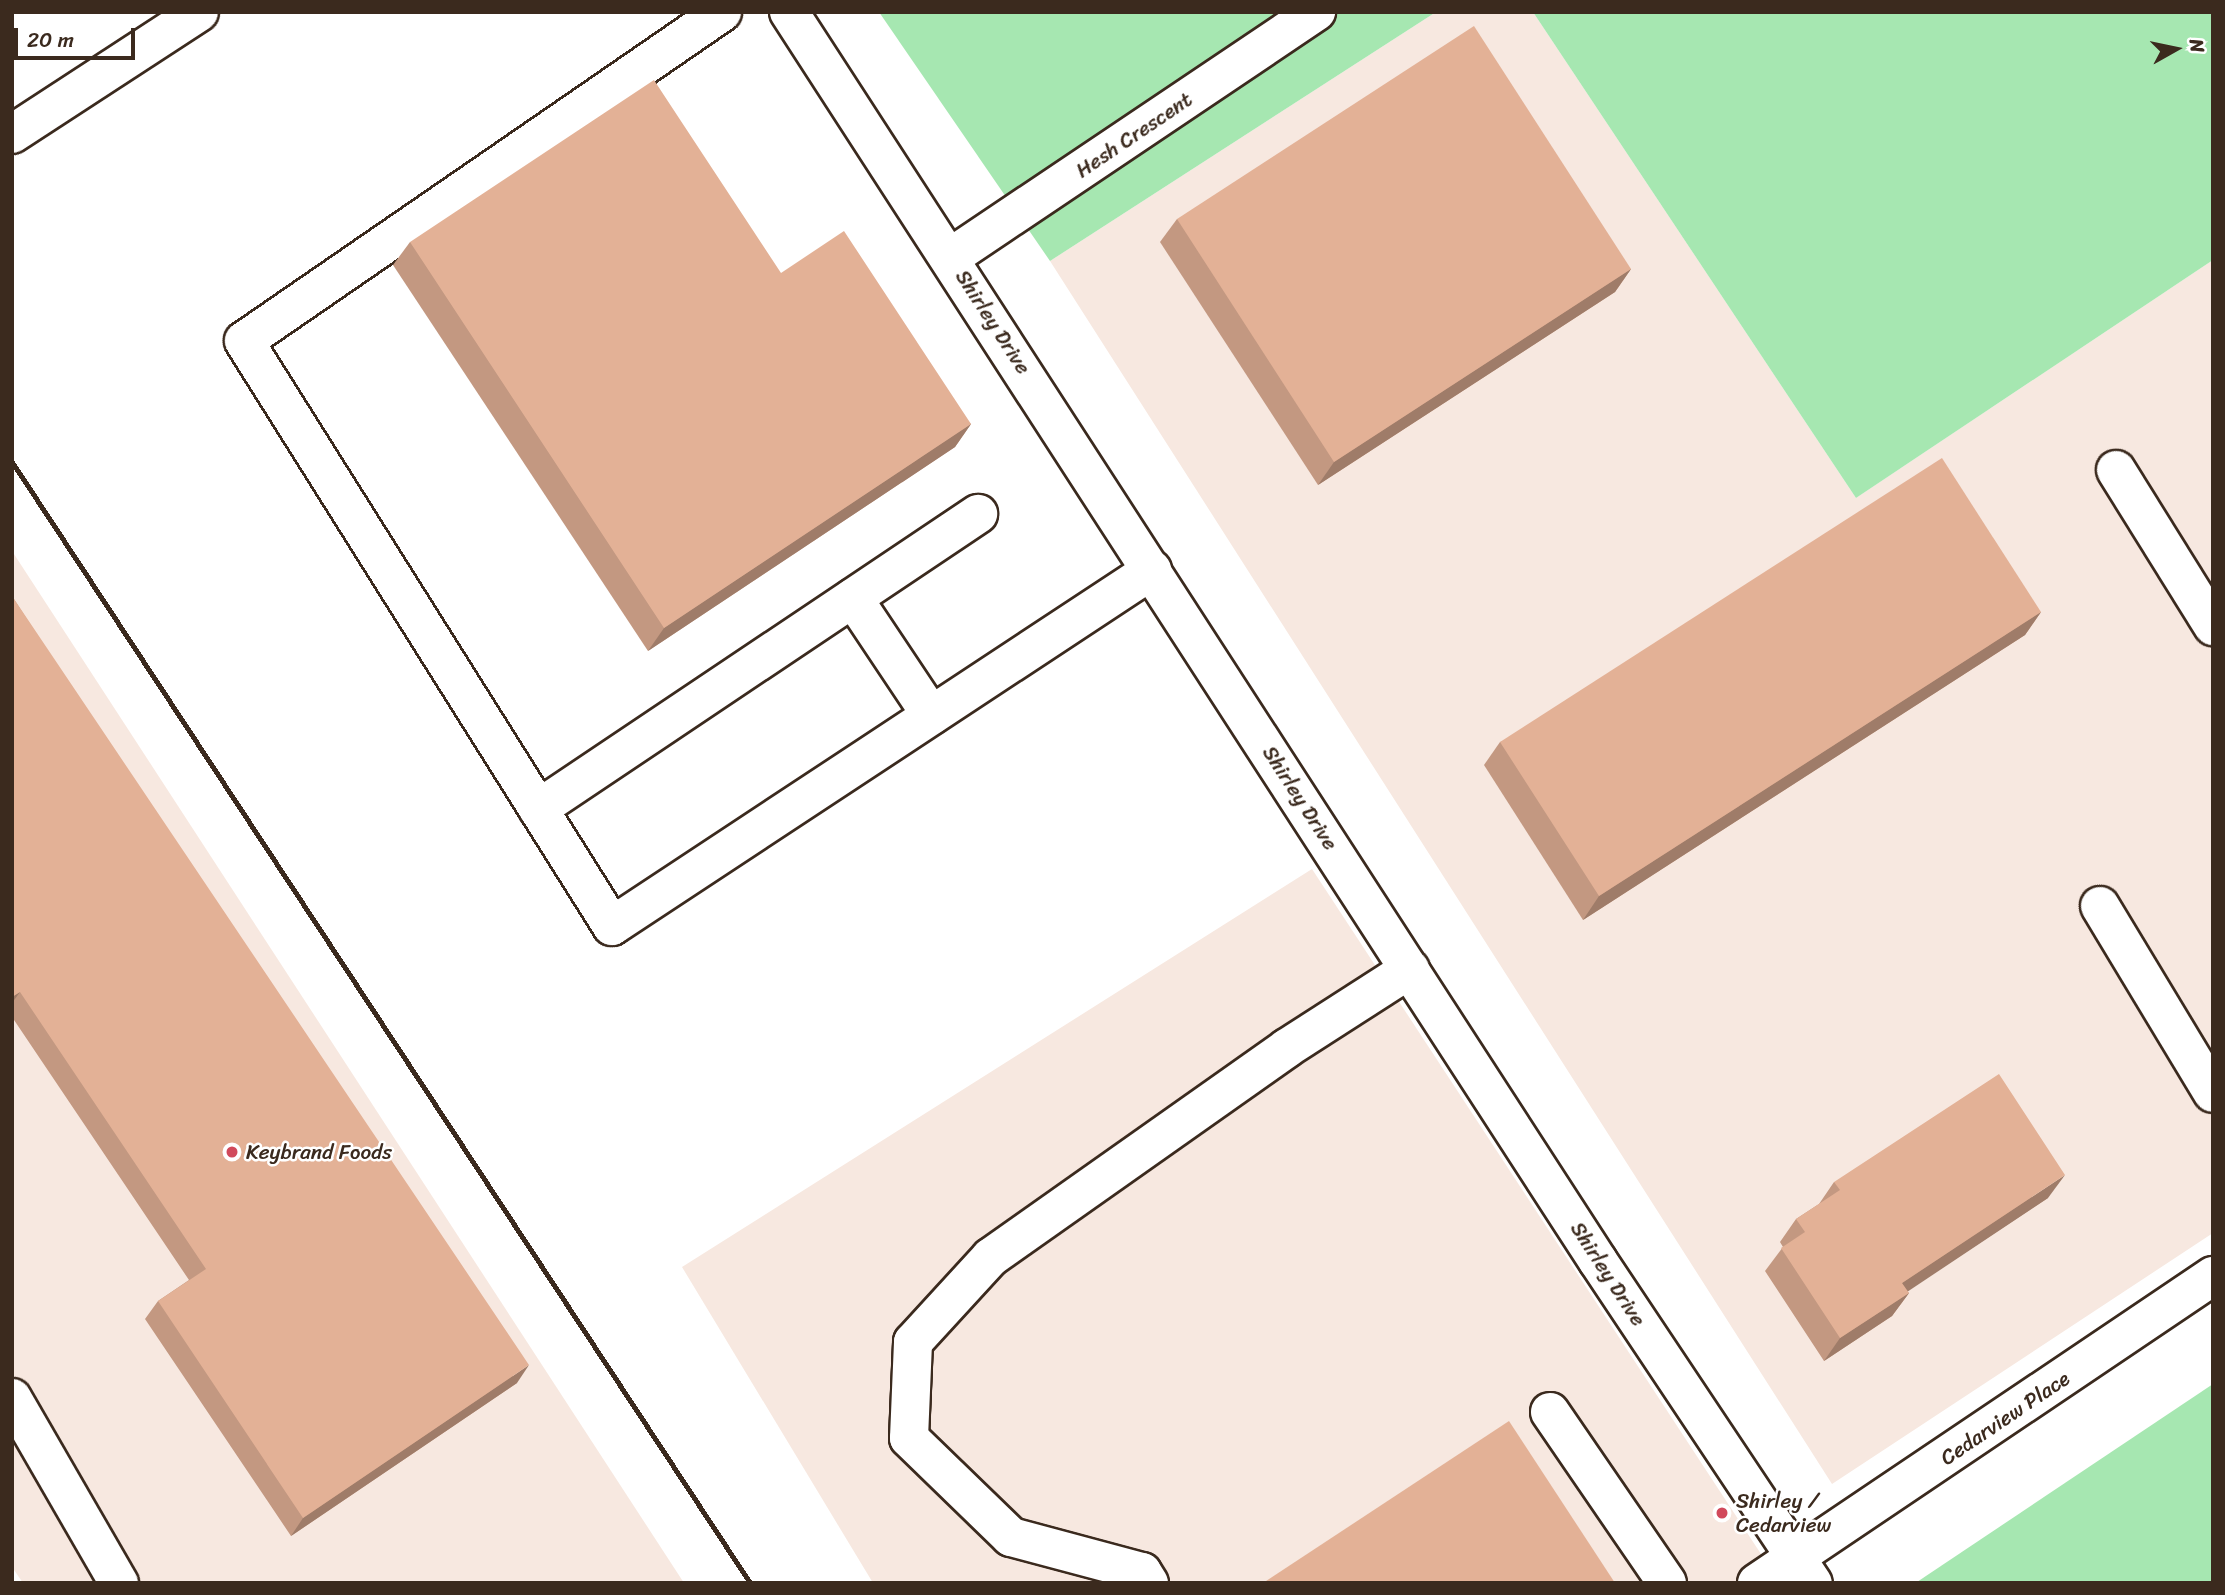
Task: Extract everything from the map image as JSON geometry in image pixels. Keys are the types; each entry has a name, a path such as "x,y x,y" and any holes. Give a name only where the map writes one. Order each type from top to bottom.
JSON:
{"street":[{"path":"12,134 200,12"},
{"path":"722,12 244,341 612,926 1152,570"},
{"name":"Shirley Drive","path":"789,12 951,257 1410,969 1805,1571"},
{"name":"Hesh Crescent","path":"951,257 1316,12"},
{"path":"2116,470 2213,626"},
{"path":"538,809 978,514"},
{"path":"853,598 931,715"},
{"path":"2100,906 2213,1093"},
{"path":"1149,1583 1142,1572 1010,1537 909,1438 913,1342 991,1257 1287,1048 1410,969"},
{"name":"Cedarview Place","path":"1757,1583 1805,1571 2213,1276"},
{"path":"12,1398 120,1583"},
{"path":"1550,1412 1667,1583"}],"shaded area":[{"path":"1436,12 1533,12 1856,498 2213,260 2213,1233 1832,1484 1050,261"},
{"path":"12,551 684,1583 23,1583 12,1567"},
{"path":"1312,869 1780,1583 873,1583 682,1267"}],"green space":[{"path":"879,12 1436,12 1050,261"},
{"path":"1533,12 2213,12 2213,260 1856,498"},
{"path":"2213,1384 2213,1583 1917,1583 1917,1582"}],"building":[{"path":"1474,26 1631,269 1334,462 1177,219"},
{"path":"654,80 781,273 844,231 971,424 664,628 410,242"},
{"path":"1942,458 2041,612 1599,896 1500,742"},
{"name":"Keybrand Foods","path":"12,596 529,1365 303,1518 158,1301 206,1269 20,992 12,997"},
{"path":"1999,1074 2065,1175 1902,1283 1909,1293 1840,1338 1781,1248 1805,1232 1796,1219 1840,1190 1834,1182"},
{"path":"1509,1421 1615,1583 1263,1583"}],"railway":[{"path":"12,462 750,1583"}],"place":[{"name":"Keybrand Foods","path":"232,1152"},
{"name":"Shirley / Cedarview","path":"1722,1513"}]}
